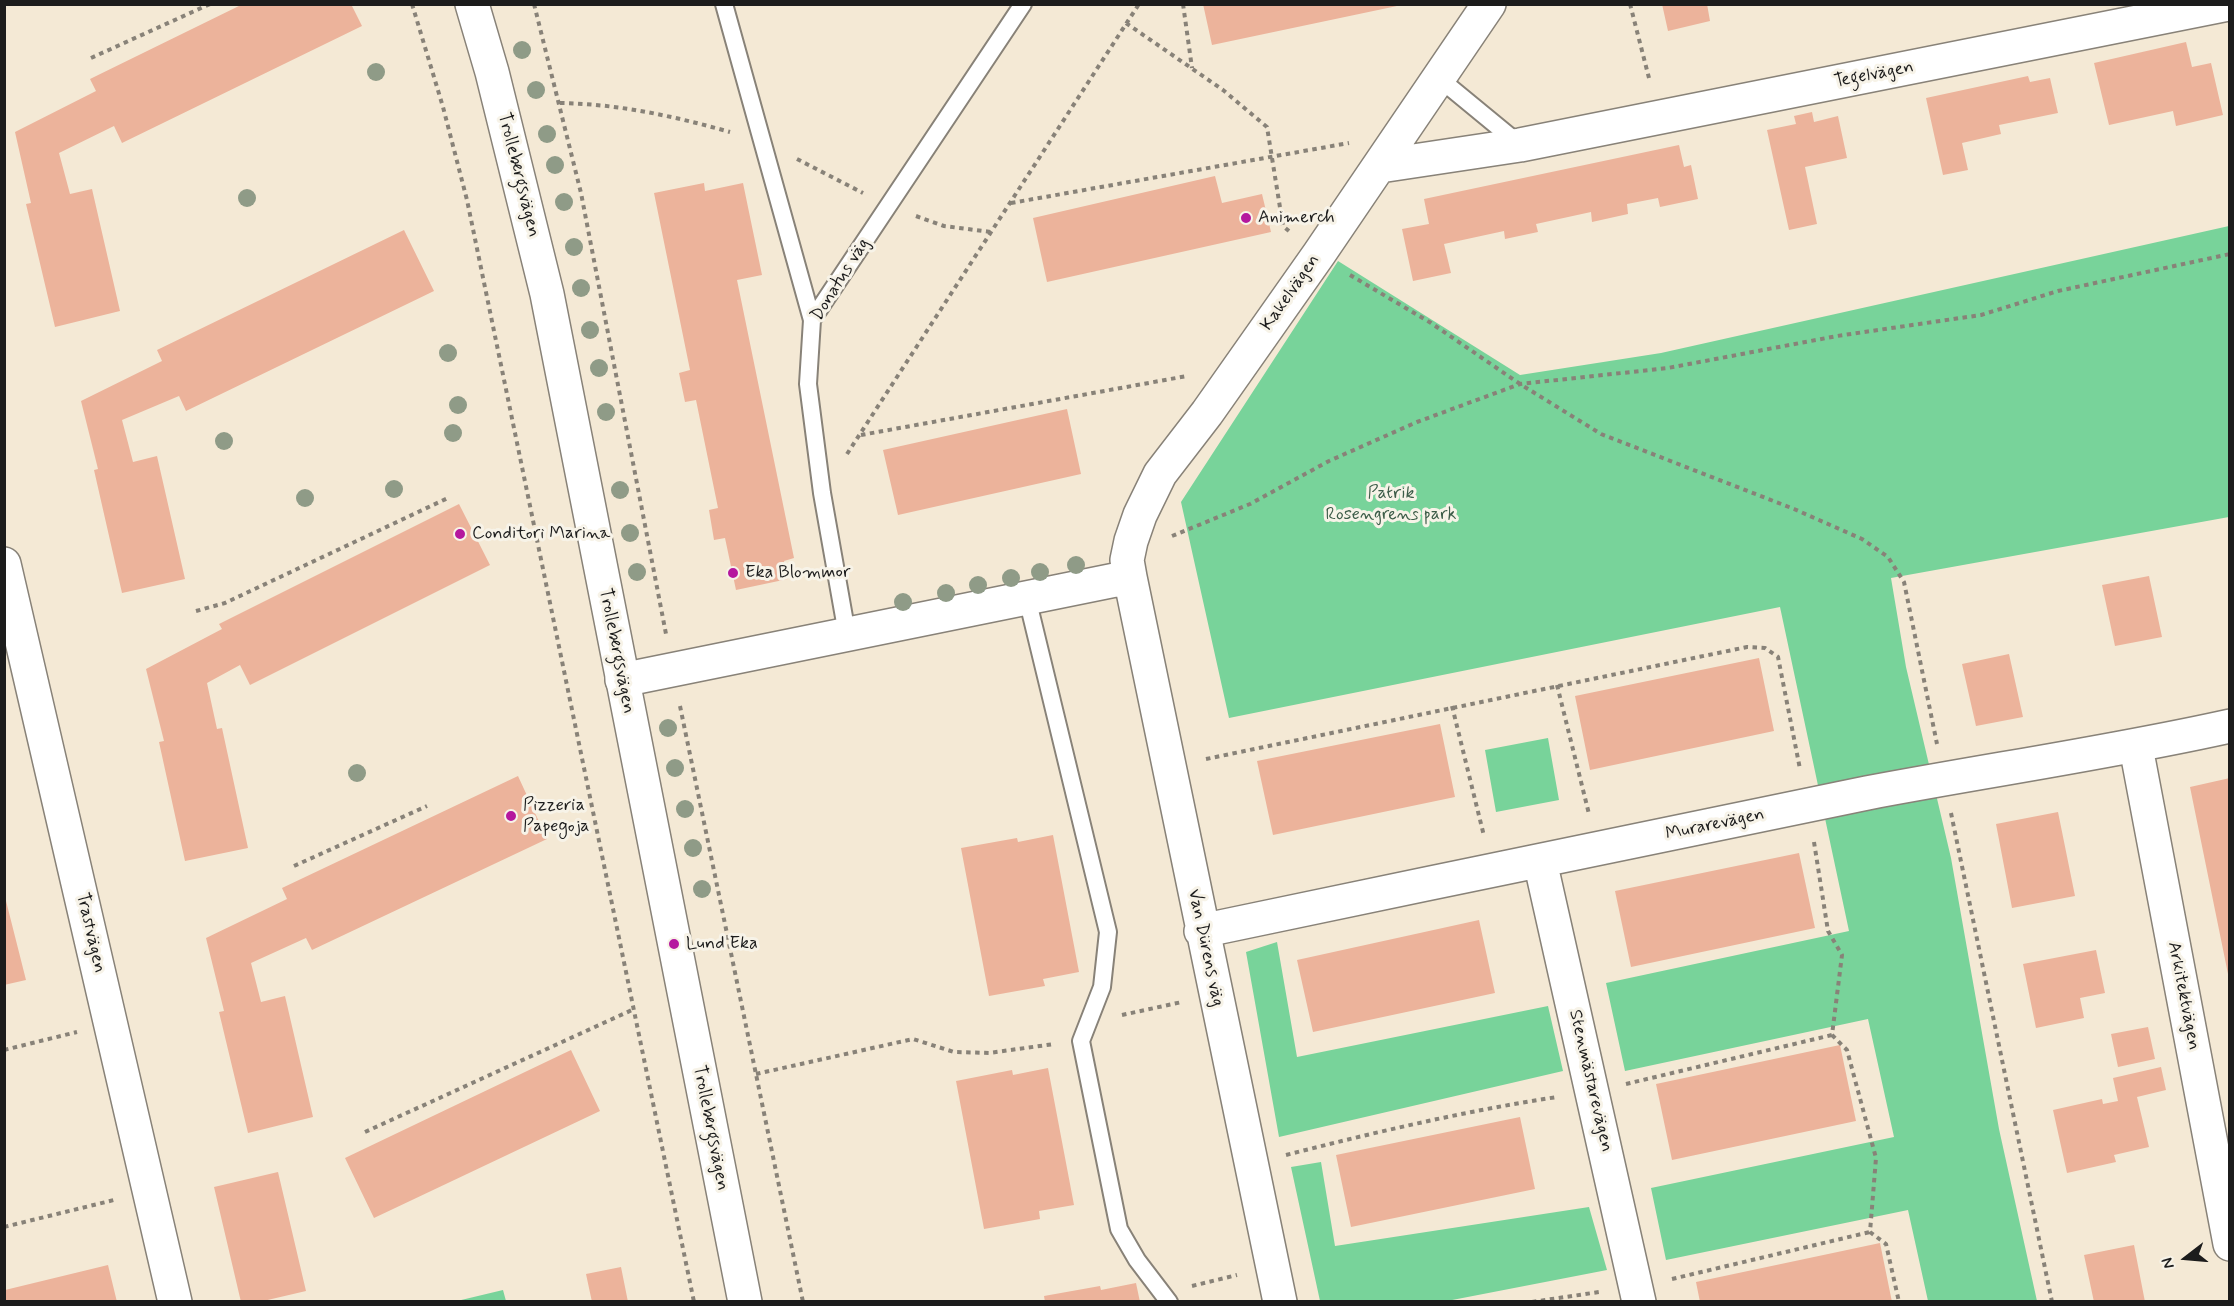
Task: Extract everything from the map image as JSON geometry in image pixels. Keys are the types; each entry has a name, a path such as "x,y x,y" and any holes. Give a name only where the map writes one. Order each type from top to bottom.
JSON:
{"street":[{"name":"Trollebergsvägen","path":"472,4 498,94 547,294 745,1302"},
{"name":"Kakelvägen","path":"1131,585 1127,560 1131,541 1140,515 1160,474 1319,254 1489,4"},
{"name":"Tegelvägen","path":"1380,166 1520,145 2228,4"},
{"name":"Trastvägen","path":"4,564 175,1302"},
{"path":"622,680 1028,597 1131,585"},
{"name":"Van Dürens väg","path":"1131,585 1167,768 1253,1163 1280,1302"},
{"name":"Murarevägen","path":"1201,931 1807,805 1944,778 2136,747 2229,726"},
{"name":"Arkitektvägen","path":"2136,747 2229,1244"},
{"name":"Stenmästarevägen","path":"1540,861 1638,1294"}],"lane":[{"path":"724,4 812,320"},
{"name":"Donatus väg","path":"848,634 822,493 808,384 812,320 1023,4"},
{"path":"1440,79 1520,145"},
{"path":"1028,597 1108,932 1102,987 1081,1041 1119,1229 1137,1260 1166,1297"}],"path":[{"path":"91,58 210,4"},
{"path":"412,4 443,107 467,200 632,1010 694,1302"},
{"path":"822,493 1139,4"},
{"path":"1183,4 1192,68"},
{"path":"1630,4 1659,118"},
{"path":"1126,24 1223,90 1267,127 1283,226 1319,254 1431,323 1520,384 1601,434 1794,509 1862,539 1888,557 1904,582 2052,1302"},
{"path":"1010,203 1359,141"},
{"path":"1131,541 1155,541 1175,535 1250,504 1329,461 1417,422 1520,384 1668,368 1837,336 1981,315 2058,291 2229,254"},
{"path":"860,435 1194,375"},
{"path":"196,611 225,603 450,497"},
{"path":"1167,768 1452,706 1747,647 1765,648 1778,657 1807,805 1828,931 1842,955 1832,1035"},
{"path":"1557,685 1598,849"},
{"path":"1452,706 1493,871"},
{"path":"294,866 427,806"},
{"path":"1089,1023 1192,1000"},
{"path":"365,1132 632,1010"},
{"path":"4,1050 111,1023"},
{"path":"1253,1163 1346,1138 1481,1108 1593,1092 1832,1035"},
{"path":"1832,1035 1847,1050 1876,1158 1870,1232"},
{"path":"756,1074 913,1039 954,1052 989,1053 1081,1041"},
{"path":"4,1227 150,1191"},
{"path":"1532,1302 1638,1294 1870,1232"},
{"path":"1870,1232 1886,1244 1899,1302"},
{"path":"1166,1297 1240,1274"}],"green space":[{"name":"Patrik Rosengrens park","path":"2229,226 2229,517 1891,578 1906,667 1951,858 1999,1129 2037,1301 1928,1301 1908,1210 1666,1260 1651,1188 1894,1137 1868,1019 1625,1071 1606,983 1849,931 1780,607 1229,718 1181,502 1338,261 1520,375 1661,353"},
{"path":"1548,738 1559,800 1496,812 1485,750"},
{"path":"1277,942 1297,1057 1548,1006 1563,1071 1279,1137 1246,952"},
{"path":"1321,1162 1335,1246 1589,1207 1607,1270 1447,1301 1320,1301 1291,1167"},
{"path":"503,1290 506,1301 457,1301"}],"building":[{"path":"243,4 351,4 362,26 122,143 114,126 59,153 70,194 92,189 120,311 55,327 26,204 31,203 15,132 96,91 90,79"},
{"path":"1203,4 1397,4 1397,6 1212,45"},
{"path":"1662,4 1707,4 1710,21 1668,31"},
{"path":"2186,42 2192,67 2211,63 2223,115 2176,126 2173,111 2109,125 2094,63"},
{"path":"2028,76 2030,82 2050,78 2058,113 1999,125 2001,134 1962,143 1968,170 1943,175 1926,98"},
{"path":"1812,112 1814,122 1838,116 1847,158 1805,167 1817,224 1789,230 1767,130 1796,124 1794,116"},
{"path":"1679,145 1684,167 1691,165 1698,199 1660,207 1658,198 1627,204 1628,214 1592,222 1591,212 1536,224 1538,232 1505,239 1504,231 1444,244 1451,273 1413,281 1402,229 1429,224 1424,199"},
{"path":"1215,176 1222,203 1262,194 1271,232 1047,282 1033,218"},
{"path":"704,183 705,191 743,183 762,275 737,280 794,558 784,561 788,579 736,590 725,538 714,540 709,510 718,508 696,400 685,402 679,373 690,370 654,193"},
{"path":"404,230 434,291 186,411 179,396 122,420 133,462 157,456 185,579 122,593 94,470 98,469 81,401 162,361 157,350"},
{"path":"1067,409 1081,474 898,515 883,450"},
{"path":"459,504 490,565 250,685 240,665 207,683 217,729 222,728 248,848 185,861 159,742 164,741 146,669 222,629 219,624"},
{"path":"2149,576 2162,637 2115,646 2102,585"},
{"path":"2009,654 2023,717 1976,726 1962,664"},
{"path":"1759,658 1774,731 1590,770 1575,696"},
{"path":"1440,724 1455,797 1273,835 1257,761"},
{"path":"518,776 547,839 312,950 306,938 251,963 261,1002 285,996 313,1117 248,1133 219,1012 224,1011 206,938 287,899 282,888"},
{"path":"2230,778 2230,974 2228,974 2190,787"},
{"path":"2058,812 2075,896 2012,908 1996,824"},
{"path":"1053,835 1079,972 1043,979 1045,986 989,996 961,848 1017,838 1018,842"},
{"path":"1799,853 1815,928 1631,967 1615,891"},
{"path":"4,893 26,980 4,985"},
{"path":"1479,920 1495,993 1313,1032 1297,960"},
{"path":"2096,950 2105,993 2080,998 2084,1018 2036,1028 2023,964"},
{"path":"2148,1027 2155,1059 2118,1067 2111,1034"},
{"path":"1840,1045 1856,1121 1672,1160 1656,1084"},
{"path":"571,1050 600,1111 374,1218 345,1158"},
{"path":"2161,1067 2166,1090 2137,1097 2149,1147 2114,1155 2116,1162 2067,1173 2053,1110 2102,1099 2103,1104 2118,1101 2113,1078"},
{"path":"1048,1068 1074,1205 1039,1211 1040,1219 984,1229 956,1081 1012,1070 1013,1075"},
{"path":"1520,1117 1535,1189 1351,1227 1336,1155"},
{"path":"278,1172 306,1291 259,1302 241,1302 214,1187"},
{"path":"1880,1243 1892,1302 1700,1302 1696,1282"},
{"path":"2134,1245 2145,1302 2094,1302 2084,1255"},
{"path":"108,1265 117,1302 5,1302 5,1290"},
{"path":"621,1267 628,1302 592,1302 586,1274"},
{"path":"1136,1283 1140,1302 1045,1302 1044,1296 1100,1286 1101,1290"}],"place":[{"name":"Animerch","path":"1246,218"},
{"name":"Conditori Marina","path":"460,534"},
{"name":"Eka Blommor","path":"733,573"},
{"name":"Pizzeria Papegoja","path":"511,816"},
{"name":"Lund Eka","path":"674,944"}]}
